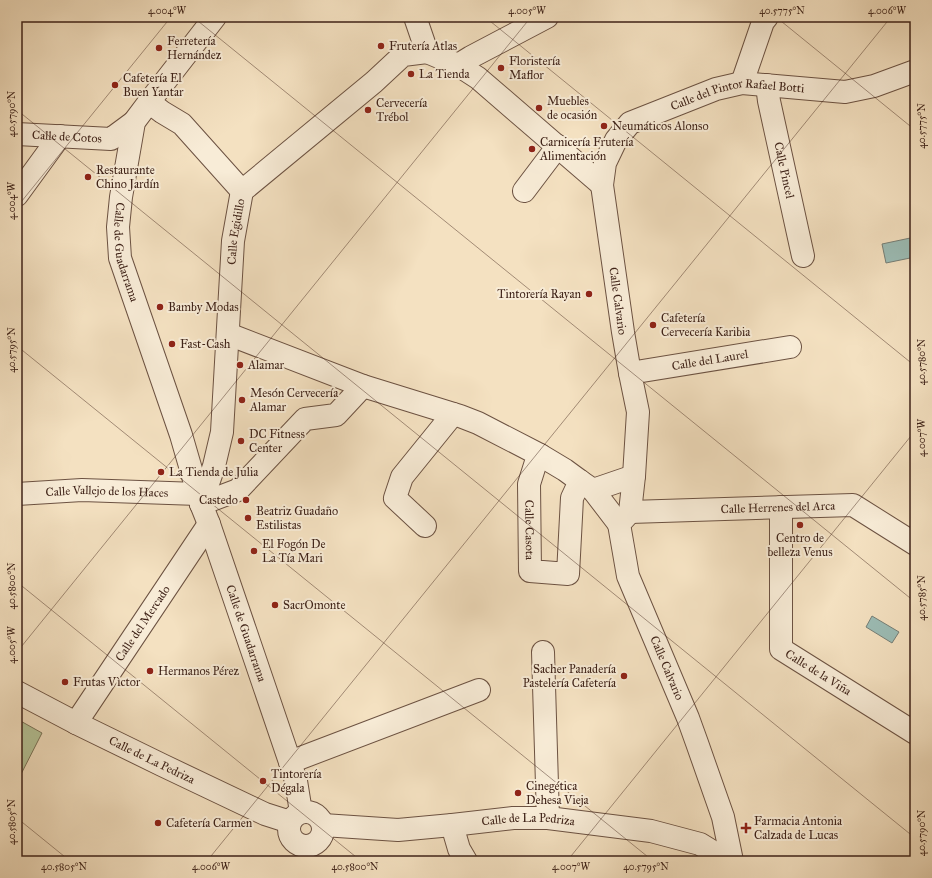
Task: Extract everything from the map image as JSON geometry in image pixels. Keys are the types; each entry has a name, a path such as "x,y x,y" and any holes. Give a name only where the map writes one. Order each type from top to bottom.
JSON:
{"street":[{"name":"Calle de Guadarrama","path":"215,17 134,122 121,197 118,227 120,258 181,435 199,499 209,524 296,781 296,817"},
{"path":"415,17 427,52 458,65 478,78 602,185"},
{"path":"458,65 547,17"},
{"path":"742,83 763,22 767,17"},
{"name":"Calle Egidillo","path":"199,499 214,466 222,432 232,240 242,191 374,82 403,55 427,52"},
{"name":"Calle del Pintor Rafael Botti","path":"602,185 605,163 616,140 630,123 716,89 742,83 845,92 874,86 915,71"},
{"name":"Calle Pincel","path":"767,85 769,101 803,256"},
{"path":"149,102 182,124 242,191"},
{"name":"Calle de Cotos","path":"17,134 111,140 134,122"},
{"path":"17,195 60,136"},
{"path":"524,191 558,146"},
{"name":"Calle Calvario","path":"602,185 622,332 638,412 634,476 625,518 628,576 688,718 723,817 732,861"},
{"path":"228,334 363,386 454,414 478,423 540,455 565,470 587,486 625,518"},
{"name":"Calle del Laurel","path":"630,373 790,347"},
{"path":"199,499 238,490 304,419 336,415 363,386"},
{"path":"425,526 394,498 402,477 454,414"},
{"name":"Calle Casota","path":"540,455 529,484 530,571 568,574 572,498 587,486"},
{"path":"587,486 634,476"},
{"name":"Calle Vallejo de los Haces","path":"17,494 82,490 199,499"},
{"name":"Calle Herrenes del Arca","path":"625,518 781,507 853,505 915,544"},
{"name":"Calle de la Viña","path":"781,507 781,649 915,733"},
{"name":"Calle del Mercado","path":"76,723 209,524"},
{"path":"543,652 548,818"},
{"path":"290,762 479,690"},
{"name":"Calle de La Pedriza","path":"17,692 76,723 265,814 296,817"},
{"path":"308,812 315,814 323,825 321,839 316,844 311,854 304,847 294,842 288,829 296,817 308,812"},
{"name":"Calle de La Pedriza","path":"323,825 398,830 513,818 548,818 651,831 700,844 726,861"},
{"path":"452,825 459,849 466,861"}],"green space":[{"path":"17,719 42,733 17,782"}],"water":[{"path":"915,237 915,257 886,263 882,244"},
{"path":"872,616 899,632 892,643 866,627"}],"place":[{"name":"Frutería Atlas","path":"381,46"},
{"name":"Ferretería Hernández","path":"159,48"},
{"name":"Floristería Maflor","path":"501,68"},
{"name":"La Tienda","path":"411,74"},
{"name":"Cafetería El Buen Yantar","path":"115,85"},
{"name":"Muebles de ocasión","path":"539,108"},
{"name":"Cervecería Trébol","path":"368,110"},
{"name":"Neumáticos Alonso","path":"604,126"},
{"name":"Carnicería Frutería Alimentación","path":"532,149"},
{"name":"Restaurante Chino Jardín","path":"88,177"},
{"name":"Tintorería Rayan","path":"589,294"},
{"name":"Bamby Modas","path":"160,307"},
{"name":"Cafetería Cervecería Karibia","path":"653,325"},
{"name":"Fast-Cash","path":"172,344"},
{"name":"Alamar","path":"240,365"},
{"name":"Mesón Cervecería Alamar","path":"242,400"},
{"name":"DC Fitness Center","path":"241,441"},
{"name":"La Tienda de Julia","path":"161,472"},
{"name":"Castedo","path":"246,500"},
{"name":"Beatriz Guadaño Estilistas","path":"248,518"},
{"name":"Centro de belleza Venus","path":"800,525"},
{"name":"El Fogón De La Tía Mari","path":"254,551"},
{"name":"SacrOmonte","path":"275,605"},
{"name":"Hermanos Pérez","path":"150,671"},
{"name":"Sacher Panadería Pastelería Cafetería","path":"624,676"},
{"name":"Frutas Vìctor","path":"65,682"},
{"name":"Tintorería Dégala","path":"263,781"},
{"name":"Cinegética Dehesa Vieja","path":"518,793"},
{"name":"Cafetería Carmen","path":"158,823"},
{"name":"Farmacia Antonia Calzada de Lucas","path":"746,828"}]}
